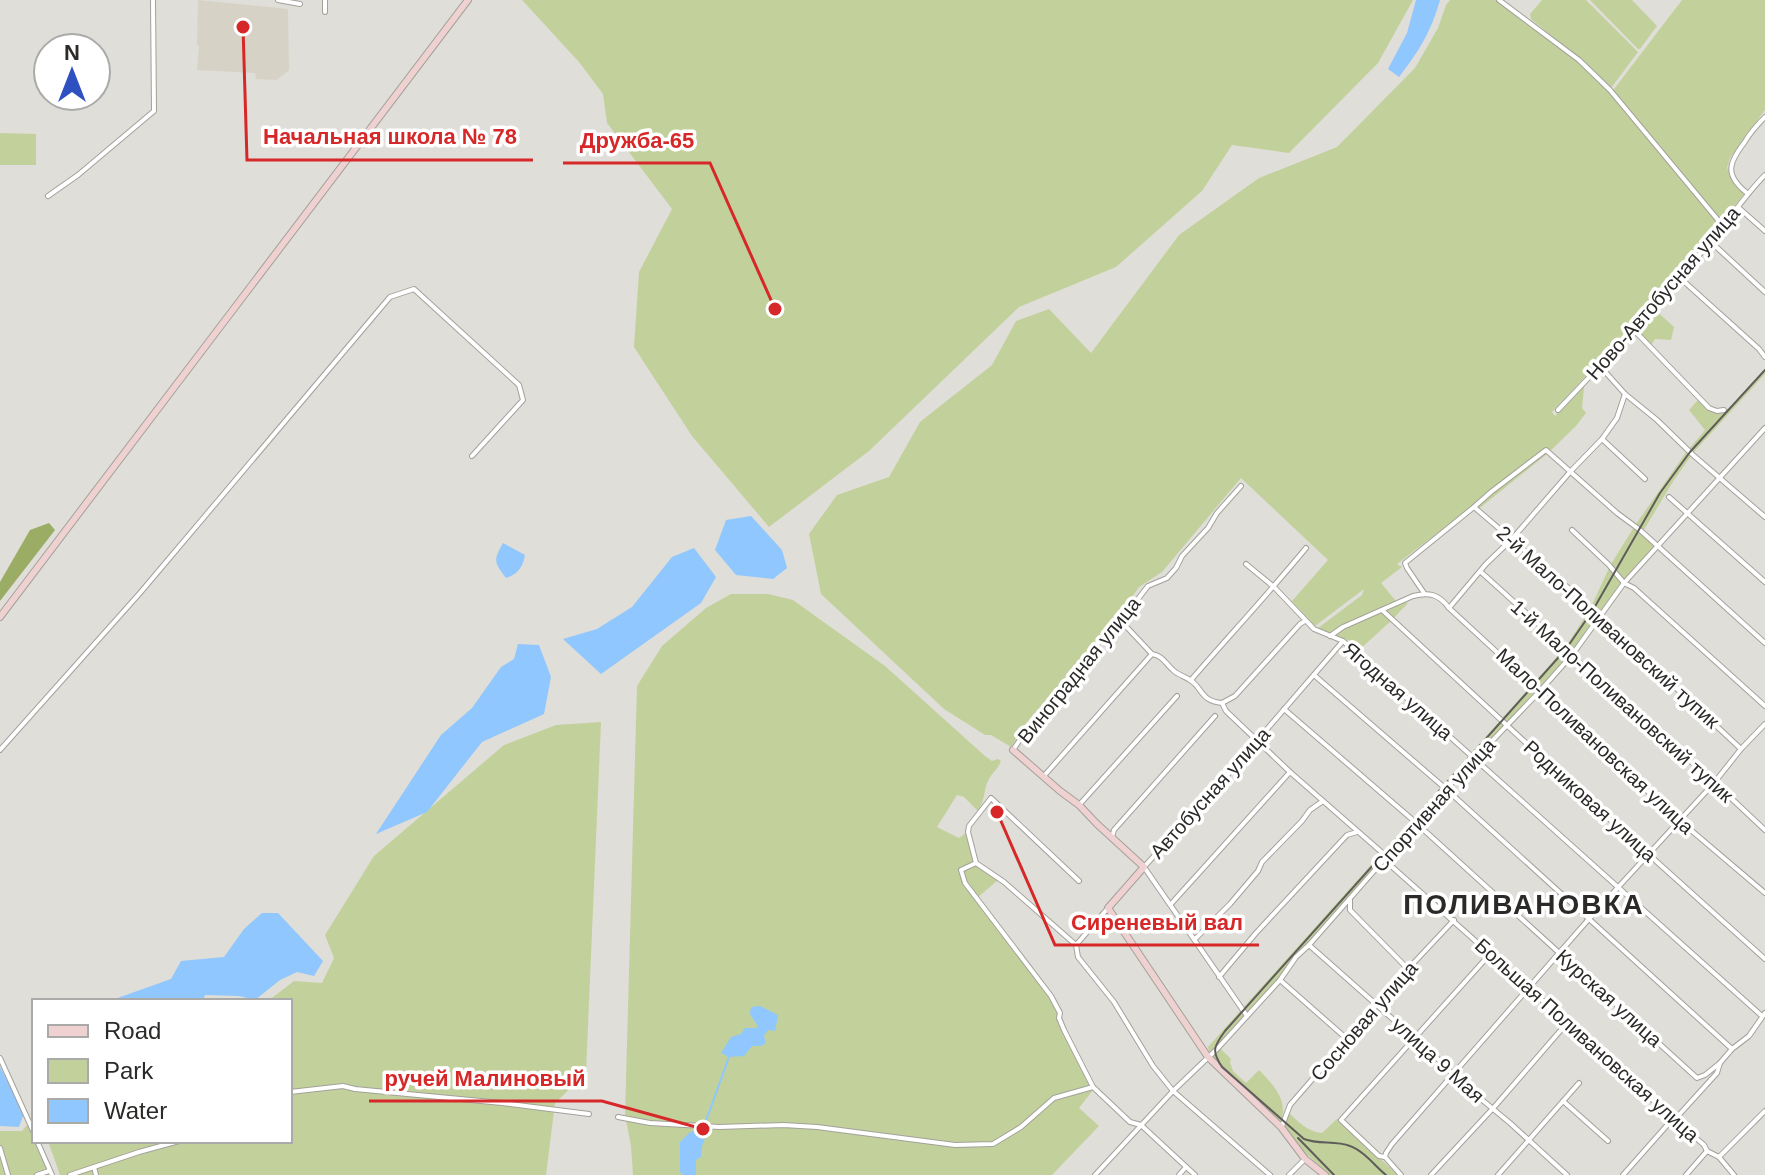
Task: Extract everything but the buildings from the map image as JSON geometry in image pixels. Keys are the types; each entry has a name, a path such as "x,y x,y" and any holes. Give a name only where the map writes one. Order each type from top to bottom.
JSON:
{"main road":[{"path":"0,617 468,0"},
{"path":"1013,750 1079,805 1144,867"},
{"name":"Автобусная улица","path":"1108,908 1144,867"},
{"path":"1108,908 1208,1057 1281,1127 1305,1159 1325,1175"}],"street":[{"path":"48,196 154,111 153,0"},
{"path":"278,0 300,4"},
{"path":"325,0 325,12"},
{"path":"1499,0 1579,60 1610,90 1723,226"},
{"path":"1747,193 1733,178 1730,167 1755,126 1765,117"},
{"name":"Ново-Автобусная улица","path":"1558,410 1711,242 1739,208 1747,193 1765,175"},
{"path":"1739,208 1765,231"},
{"path":"1711,242 1765,292"},
{"path":"1679,277 1765,357"},
{"path":"0,750 140,593 390,297 414,289 519,385 523,400 472,456"},
{"path":"1633,329 1709,408 1724,410"},
{"path":"1600,366 1625,394 1765,517"},
{"path":"1449,608 1602,439 1617,418 1625,394"},
{"name":"Спортивная улица","path":"1095,1175 1173,1091 1218,1048 1446,789 1540,691 1572,655 1624,583 1765,428"},
{"path":"1602,439 1645,479"},
{"path":"1330,636 1343,627 1424,593 1405,563 1546,450 1765,643"},
{"name":"Виноградная улица","path":"1013,750 1105,634 1121,621 1148,586 1167,578 1241,486"},
{"path":"1669,497 1765,582"},
{"name":"2-й Мало-Поливановский тупик","path":"1474,507 1600,615 1741,749"},
{"path":"1572,530 1624,583 1634,588 1765,706"},
{"path":"1191,680 1306,548"},
{"name":"Ягодная улица","path":"1246,564 1294,606 1314,629 1343,641 1764,1015"},
{"name":"1-й Мало-Поливановский тупик","path":"1481,572 1608,691 1765,830"},
{"name":"Мало-Поливановская улица","path":"1424,593 1435,594 1443,600 1679,820 1765,893"},
{"name":"Родниковая улица","path":"1382,610 1765,959"},
{"name":"Большая Поливановская улица","path":"1121,621 1152,654 1158,655 1174,672 1191,680 1203,696 1215,703 1222,703 1226,711 1290,772 1386,856 1390,865 1704,1145 1707,1151 1719,1157 1734,1175"},
{"path":"1222,703 1235,696 1305,621"},
{"name":"Автобусная улица","path":"1144,867 1259,743 1261,736 1343,641"},
{"path":"1043,777 1152,654"},
{"path":"1314,675 1446,789 1732,1049"},
{"path":"1079,805 1177,696"},
{"name":"Курская улица","path":"1284,709 1417,824 1697,1078 1720,1063"},
{"path":"1112,837 1114,830 1215,716"},
{"path":"1386,1159 1392,1144 1452,1075 1765,724"},
{"path":"1171,905 1290,772"},
{"path":"1079,881 991,798 969,826 976,863 1004,882 1076,945 1078,957 1114,1002 1153,1066 1173,1091 1270,1175"},
{"path":"1194,939 1230,904 1262,862 1310,810 1323,801"},
{"path":"1218,977 1347,835 1357,832"},
{"path":"976,863 961,870 965,883 1051,996 1093,1087 1130,1122 1141,1125 1195,1175"},
{"path":"1144,867 1247,1016"},
{"path":"1350,898 1350,910 1408,969"},
{"name":"Автобусная улица","path":"1076,945 1108,908"},
{"name":"Сосновая улица","path":"1281,1127 1290,1105 1454,920"},
{"name":"улица 9 Мая","path":"1309,945 1567,1175"},
{"path":"1401,1175 1341,1120 1490,954"},
{"path":"1280,980 1348,1039"},
{"path":"1623,1175 1717,1073 1720,1063 1749,1036 1764,1015"},
{"path":"1431,1175 1567,1023"},
{"path":"0,1058 32,1129"},
{"path":"1500,1174 1579,1083"},
{"path":"292,1092 343,1086 589,1114"},
{"path":"618,1117 650,1123 719,1127 795,1125 955,1145 993,1144 1021,1127 1054,1098 1093,1087"},
{"path":"1563,1101 1608,1141"},
{"path":"1719,1157 1765,1111"},
{"path":"37,1175 51,1173 38,1143"},
{"path":"70,1175 172,1143"},
{"path":"0,1148 8,1175"},
{"path":"1686,1175 1707,1151"},
{"path":"1289,1175 1305,1159"},
{"path":"94,1167 96,1175"},
{"path":"1179,1175 1186,1167"}],"shaded area":[{"path":"198,0 288,9 289,70 277,80 256,79 255,73 197,70"}],"green space":[{"path":"522,0 1413,0 1378,63 1289,153 1232,145 1202,191 1116,267 1019,307 869,451 769,527 692,436 634,347 639,272 672,209 607,123 603,94 579,62"},
{"path":"1450,0 1496,0 1579,61 1611,93 1682,0 1765,0 1765,110 1730,158 1727,168 1744,194 1650,305 1552,412 1555,416 1586,383 1582,408 1586,413 1576,426 1547,454 1481,507 1471,507 1397,564 1402,567 1381,583 1395,600 1408,603 1359,650 1348,640 1318,628 1362,595 1364,589 1315,626 1292,601 1328,560 1241,478 1162,572 1139,587 1117,619 1026,723 1011,747 944,709 821,594 809,534 837,495 889,477 920,422 992,365 1016,321 1049,309 1091,353 1179,235 1259,178 1337,147 1415,68"},
{"path":"1542,0 1586,0 1638,52 1611,88 1531,19 1530,14"},
{"path":"1590,0 1632,0 1657,26 1638,49"},
{"path":"0,133 36,134 36,165 0,165"},
{"path":"1654,309 1674,327 1671,340 1655,339 1651,345 1637,329"},
{"path":"1765,370 1765,374 1693,453 1689,449 1705,430 1689,410 1699,399 1715,411 1728,411"},
{"path":"1687,451 1691,456 1642,533 1656,547 1619,585 1570,653 1295,956 1279,980 1212,1052 1209,1051 1208,1047 1565,648 1590,609 1611,564"},
{"path":"49,523 55,530 0,601 0,582 30,530"},
{"path":"731,594 768,594 793,600 885,666 985,756 992,761 1001,761 987,783 978,811 964,797 957,795 937,827 959,838 967,832 973,862 958,872 973,893 965,879 964,869 977,865 998,880 977,898 1053,1000 1093,1090 1079,1108 1099,1126 1052,1175 633,1175 625,1115 637,686 662,646 706,608"},
{"path":"601,722 586,1073 555,1103 546,1175 60,1175 49,1143 292,1143 292,999 271,999 294,981 322,983 334,958 325,935 374,856 504,745 556,725"},
{"path":"1220,1048 1231,1059 1233,1071 1246,1083 1259,1070 1270,1081 1283,1108 1280,1123 1214,1061 1213,1056"},
{"path":"1288,1112 1307,1128 1322,1133 1337,1119 1398,1175 1329,1175 1295,1143 1285,1127"},
{"path":"30,1121 32,1143 35,1143 50,1175 0,1175 0,1131 22,1131"}],"water":[{"path":"1416,0 1440,0 1424,41 1399,77 1388,69 1407,33"},
{"path":"751,516 782,550 787,568 773,579 736,575 715,550 726,520"},
{"path":"503,543 525,555 519,570 506,578 496,561"},
{"path":"694,548 716,577 701,603 601,674 563,639 597,629 632,607 672,557"},
{"path":"518,644 539,645 551,677 544,714 482,742 427,812 376,834 441,735 472,708 501,667 514,659"},
{"path":"262,913 278,913 323,961 314,976 297,972 280,980 256,999 205,995 204,999 115,999 171,979 181,961 224,957 244,929"},
{"path":"760,1006 778,1015 775,1031 768,1030 764,1036 766,1043 752,1046 744,1056 729,1057 721,1053 731,1037 741,1034 745,1028 757,1028 750,1014 751,1007"},
{"path":"0,1067 24,1113 19,1127 0,1126"},
{"path":"703,1129 707,1134 701,1157 696,1160 696,1175 683,1175 680,1172 680,1142 690,1132"}],"waterway":[{"path":"703,1129 729,1057"}],"tram line":[{"path":"1386,1175 1355,1148 1304,1139 1222,1067 1216,1057 1216,1045 1225,1031 1566,649 1593,610 1660,493 1690,452 1765,370"},
{"path":"1298,1138 1334,1175"}],"place":[{"name":"Начальная школа № 78","path":"243,27"},
{"name":"Дружба-65","path":"775,309"},
{"name":"Сиреневый вал","path":"997,812"},
{"name":"ручей Малиновый","path":"703,1129"}],"district":[{"name":"ПОЛИВАНОВКА","path":"1524,904"}]}
